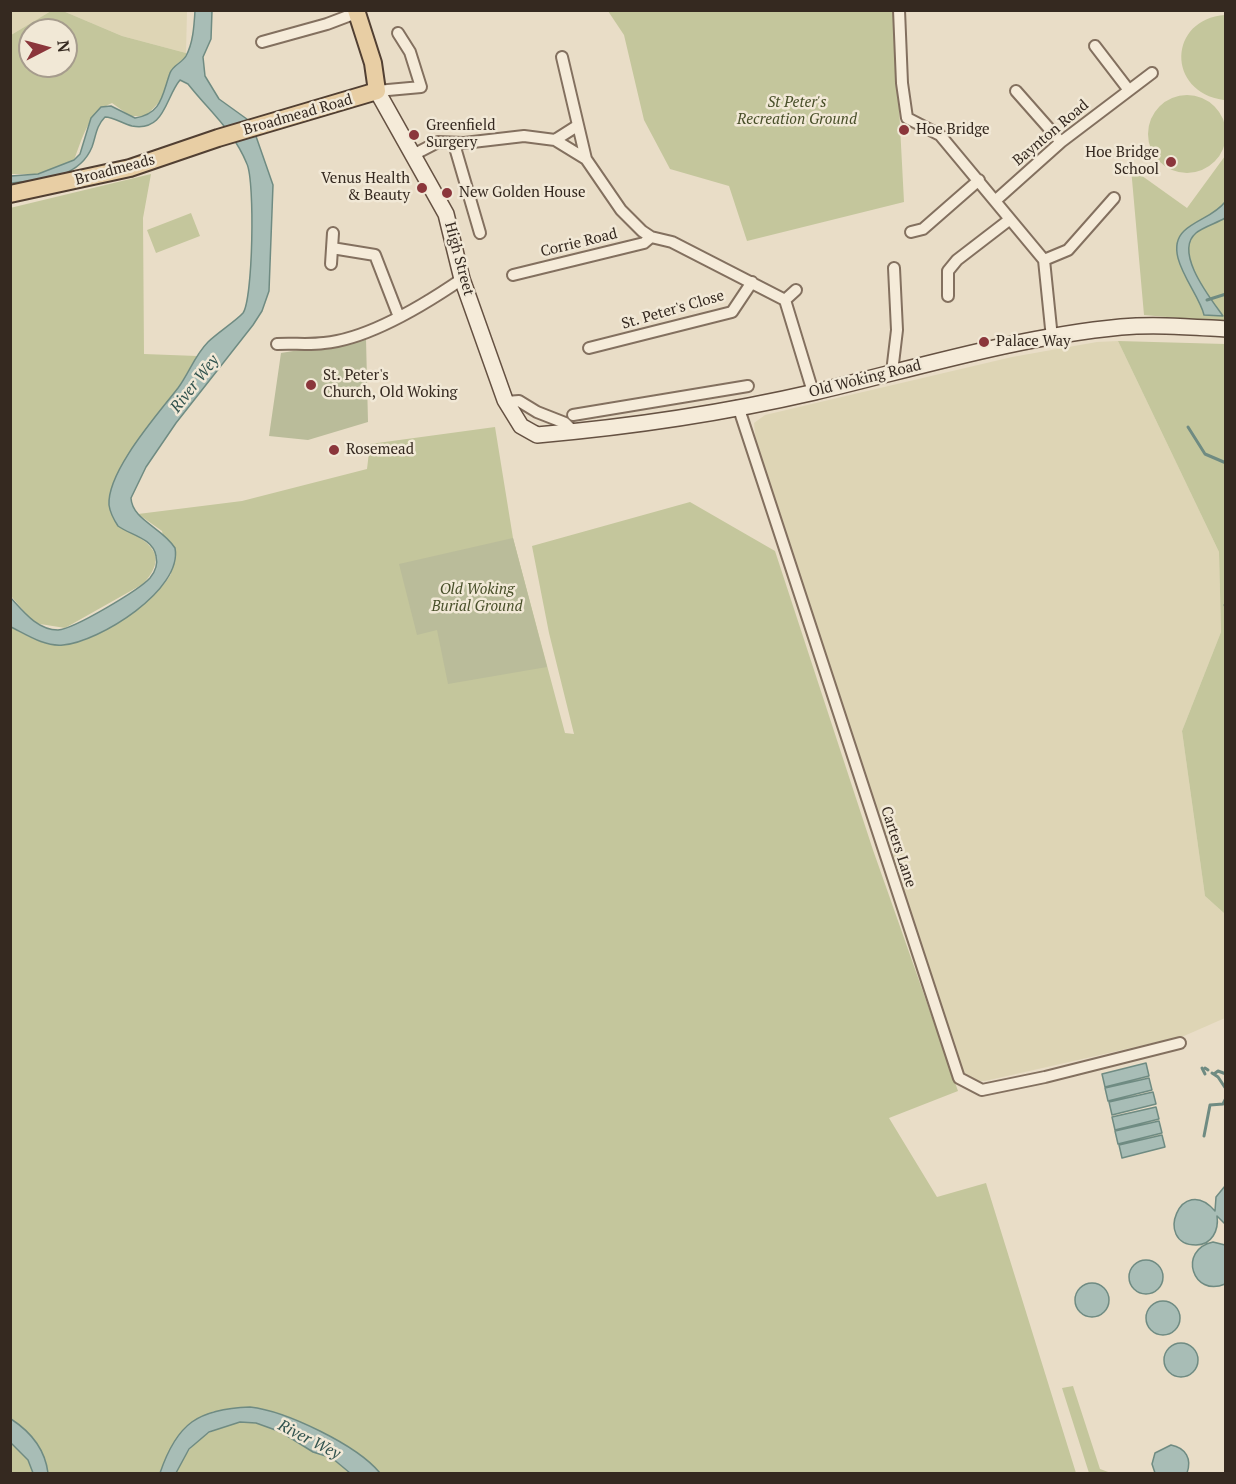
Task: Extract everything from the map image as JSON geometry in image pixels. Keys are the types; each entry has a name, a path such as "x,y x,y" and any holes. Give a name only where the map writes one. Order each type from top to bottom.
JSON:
{"main road":[{"name":"High Street","path":"356,12 376,75 377,91 446,214 462,279 509,409"},
{"name":"Broadmead Road","path":"218,138 377,91"},
{"name":"Broadmeads","path":"10,194 130,168 218,138"},
{"name":"Old Woking Road","path":"509,409 521,426 537,435 574,432 663,419 813,392 892,372 1052,338 1122,327 1226,329"}],"street":[{"path":"899,10 902,83 907,118 940,135 980,180 1009,220 1044,260 1052,338"},
{"path":"262,42 356,12"},
{"path":"277,26 280,37"},
{"path":"377,91 421,87 410,52 398,33"},
{"path":"1095,46 1128,89"},
{"path":"562,57 586,159 621,210 651,237 672,243 785,300 813,392"},
{"name":"Baynton Road","path":"994,201 1062,142 1128,89 1152,73"},
{"path":"1016,91 1062,142"},
{"path":"555,140 577,126"},
{"path":"413,155 434,143 524,136 555,140 586,159"},
{"path":"451,143 480,233"},
{"path":"911,232 923,229 980,180"},
{"path":"1044,260 1068,250 1114,198"},
{"path":"948,296 948,271 957,260 1009,220"},
{"path":"331,264 333,233"},
{"name":"Corrie Road","path":"513,275 644,243 651,237"},
{"path":"332,248 375,255 399,317"},
{"path":"892,372 897,330 894,268"},
{"path":"277,344 324,343 354,336 399,317 462,279"},
{"name":"St. Peter's Close","path":"589,348 732,312 752,282"},
{"path":"785,300 796,290"},
{"path":"573,415 748,386"},
{"path":"509,409 519,401 537,412 565,423 574,432"},
{"path":"660,401 663,419"},
{"name":"Carters Lane","path":"738,406 959,1078 982,1089 1045,1077 1180,1043"}],"shaded area":[{"path":"11,11 51,11 39,18 18,18 18,31 11,35"},
{"path":"63,11 187,11 186,53 122,36"},
{"path":"1118,341 1219,552 1221,632 1182,731 1205,896 1225,914 1225,1018 1184,1036 985,1081 973,1081 963,1073 883,837 756,443 754,423 765,415 1012,357 1097,342"}],"green space":[{"path":"51,11 63,11 122,36 186,53 186,57 177,64 162,99 146,116 130,116 112,103 104,107 92,119 74,160 38,174 11,174 11,35 18,31 18,78 78,78 78,18 39,18"},
{"name":"St Peter's Recreation Ground","path":"608,11 894,11 904,202 747,241 729,186 670,169 644,120 624,35"},
{"path":"1225,15 1226,99 1224,100 1205,94 1192,84 1184,71 1181,56 1184,42 1193,29 1206,19"},
{"path":"1187,95 1202,98 1214,107 1223,119 1226,134 1223,149 1214,161 1202,170 1187,173 1172,170 1160,161 1151,149 1148,134 1151,119 1160,107 1172,98"},
{"path":"1225,156 1225,322 1144,315 1131,168 1187,208"},
{"path":"151,174 143,218 144,354 197,356 178,388 118,526 146,542 155,556 155,564 143,584 65,628 34,623 11,596 10,208"},
{"path":"191,213 200,236 156,253 147,230"},
{"path":"366,339 368,422 308,440 269,436 281,353"},
{"path":"1118,341 1225,344 1225,914 1205,896 1182,731 1221,632 1219,552"},
{"path":"495,427 513,538 565,733 574,734 549,633 532,546 690,502 775,551 873,850 958,1091 889,1118 937,1197 986,1183 1076,1473 380,1473 342,1443 214,1411 192,1422 162,1473 48,1473 34,1443 10,1419 10,626 26,636 45,643 71,644 104,631 137,610 171,574 162,531 138,514 242,501 367,469 370,444"},
{"name":"Old Woking Burial Ground","path":"513,538 547,667 448,684 437,630 417,635 399,564"},
{"path":"1073,1386 1100,1469 1111,1473 1089,1473 1062,1388"},
{"path":"240,1422 256,1423 282,1432 313,1452 332,1458 350,1473 176,1474 186,1454 201,1439 219,1428"},
{"path":"10,1443 28,1460 33,1473 11,1473"}],"water":[{"name":"River Wey","path":"195,11 212,11 211,39 203,57 205,76 219,99 251,122 273,185 269,291 262,311 253,325 176,423 146,467 131,498 133,506 142,518 170,541 175,548 174,564 166,580 136,611 116,624 78,642 63,645 50,644 36,640 11,627 10,597 25,614 37,623 43,627 58,630 78,623 120,599 144,584 155,571 157,559 150,545 118,526 115,521 109,505 111,491 116,476 135,444 178,388 203,347 243,313 251,264 250,175 235,141 188,84 180,80 163,112 151,124 132,126 105,117 86,158 69,172 46,179 11,183 11,176 38,174 74,160 80,154 91,118 101,107 111,106 135,118 144,116 156,108 163,96 171,70 188,51 193,35"},
{"path":"1225,202 1225,218 1199,231 1190,241 1189,252 1196,275 1223,316 1204,315 1183,273 1177,250 1178,240 1184,231 1216,211"},
{"path":"1146,1063 1149,1076 1105,1087 1102,1074"},
{"path":"1149,1078 1152,1090 1108,1101 1105,1088"},
{"path":"1153,1092 1156,1104 1112,1115 1109,1102"},
{"path":"1156,1107 1159,1119 1115,1130 1112,1117"},
{"path":"1159,1121 1162,1133 1118,1144 1115,1131"},
{"path":"1162,1135 1165,1147 1122,1158 1119,1145"},
{"path":"1225,1186 1225,1224 1217,1216 1217,1226 1210,1240 1196,1245 1183,1242 1176,1234 1174,1224 1177,1213 1183,1205 1192,1200 1203,1201 1215,1211 1216,1197"},
{"path":"1213,1242 1225,1245 1225,1284 1214,1287 1198,1279 1193,1262 1195,1254 1202,1247"},
{"path":"1146,1260 1158,1265 1163,1277 1158,1289 1146,1294 1134,1289 1129,1277 1134,1265"},
{"path":"1092,1283 1104,1288 1109,1300 1104,1312 1092,1317 1080,1312 1075,1300 1080,1288"},
{"path":"1163,1301 1175,1306 1180,1318 1175,1330 1163,1335 1151,1330 1146,1318 1151,1306"},
{"path":"1181,1343 1193,1348 1198,1360 1193,1372 1181,1377 1169,1372 1164,1360 1169,1348"},
{"name":"River Wey","path":"250,1407 282,1415 320,1431 355,1451 380,1473 350,1473 332,1458 313,1452 281,1432 256,1423 240,1422 209,1432 189,1449 176,1473 160,1473 174,1442 192,1422 216,1411"},
{"path":"11,1419 36,1442 44,1456 48,1473 33,1473 28,1460 11,1443"},
{"path":"1171,1445 1184,1451 1189,1463 1187,1473 1155,1473 1152,1464 1155,1453"}],"waterway":[{"path":"1207,300 1226,294"},
{"path":"1188,427 1205,454 1226,463"},
{"path":"1202,1068 1205,1074"},
{"path":"1214,1074 1218,1071 1226,1074"},
{"path":"1212,1073 1218,1077 1226,1089"},
{"path":"1204,1136 1210,1105 1223,1104 1226,1098"}],"place":[{"name":"Hoe Bridge","path":"904,130"},
{"name":"Greenfield Surgery","path":"414,135"},
{"name":"Hoe Bridge School","path":"1171,162"},
{"name":"Venus Health & Beauty","path":"422,188"},
{"name":"New Golden House","path":"447,193"},
{"name":"Palace Way","path":"984,342"},
{"name":"St. Peter's Church, Old Woking","path":"311,385"},
{"name":"Rosemead","path":"334,450"}]}
